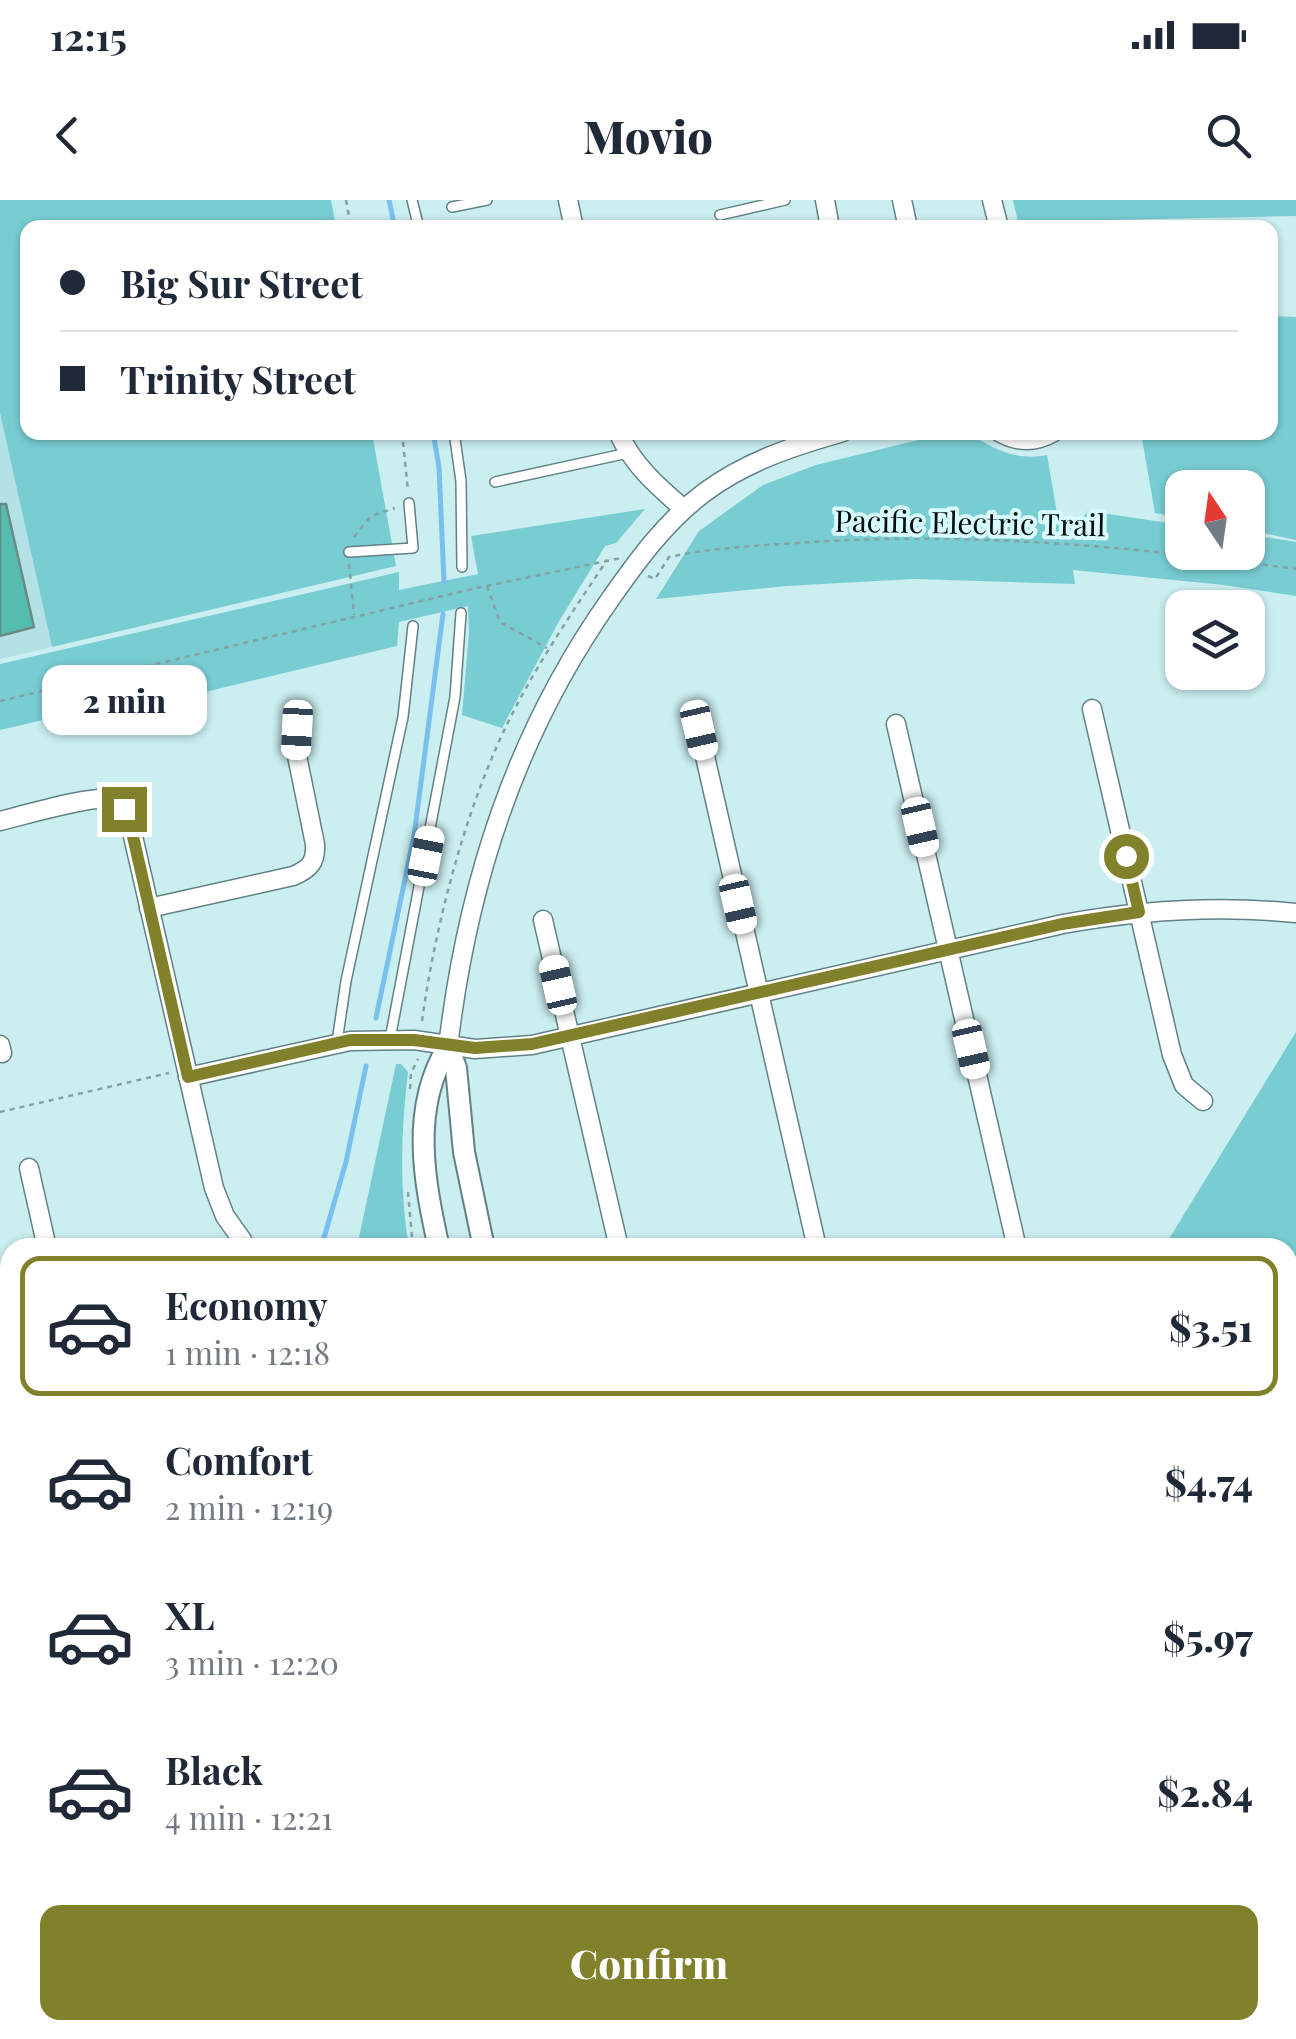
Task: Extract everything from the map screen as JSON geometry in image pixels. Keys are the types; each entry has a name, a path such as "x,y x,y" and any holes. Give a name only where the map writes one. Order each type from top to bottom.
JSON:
{"street":[{"path":"622,440 648,478 684,509"},
{"path":"437,1238 427,1190 424,1124 428,1088 448,1047 465,932 484,855 512,779 561,677 594,622 659,533 723,480 754,462 816,440"},
{"path":"1092,708 1176,1070 1184,1085 1203,1101"},
{"path":"149,908 293,876 312,866 315,844 296,750 300,715"},
{"path":"896,724 1015,1238"},
{"path":"699,730 816,1238"},
{"path":"0,821 99,798 118,802 129,819 180,1075 214,1188 225,1216 241,1238"},
{"path":"180,1075 344,1041 387,1039 448,1047 514,1047 1062,924 1139,912 1197,908 1296,913"},
{"path":"543,920 617,1238"},
{"path":"448,1047 456,1068 464,1152 482,1238"},
{"path":"29,1168 46,1238"}],"lane":[{"path":"452,207 487,200"},
{"path":"720,215 785,200"},
{"path":"455,440 462,482 462,568"},
{"path":"495,482 628,453"},
{"path":"350,552 413,548 409,503"},
{"path":"387,1039 455,697 461,612"},
{"path":"344,1041 377,828 403,717 412,626"}],"path":[{"path":"403,440 409,503"},
{"name":"Pacific Electric Trail","path":"655,579 668,557 706,550 838,540 1027,541 1160,550 1296,569"},
{"path":"0,701 618,556"},
{"path":"422,1017 464,833 497,745 548,649 608,559"},
{"path":"487,586 500,622 548,649"},
{"path":"0,1112 180,1075"}],"shaded area":[{"path":"0,200 331,200 335,220 20,220 20,440 373,440 396,566 52,647 0,413"},
{"path":"1013,200 1296,200 1296,216 1018,220"},
{"path":"1278,316 1296,317 1296,540 1265,534 1265,470 1165,470 1165,515 1155,513 1142,440 1278,440"},
{"path":"0,413 52,647 0,659"},
{"path":"918,440 980,440 1007,453 1047,455 1059,525 1079,522 1088,511 1165,522 1165,570 1265,570 1265,537 1296,542 1296,596 1073,570 1075,584 913,579 656,599 699,531 763,485 816,465"},
{"path":"645,509 616,543 605,546 502,728 462,715 468,606 399,622 397,646 72,724 69,714 0,730 0,664 399,572 399,590 478,574 471,536"},
{"path":"1296,1032 1296,1238 1170,1238"},
{"path":"396,1064 401,1064 408,1072 402,1160 408,1238 359,1238"}],"building":[{"path":"0,504 6,504 34,627 0,636"}],"waterway":[{"path":"389,200 393,220"},
{"path":"434,440 444,582"},
{"path":"376,1018 414,836 443,614"},
{"path":"324,1238 346,1162 366,1066"}],"route":[{"path":"124,809 188,1077 350,1040 414,1040 475,1048 532,1044 1062,924 1139,912 1126,856"}]}
